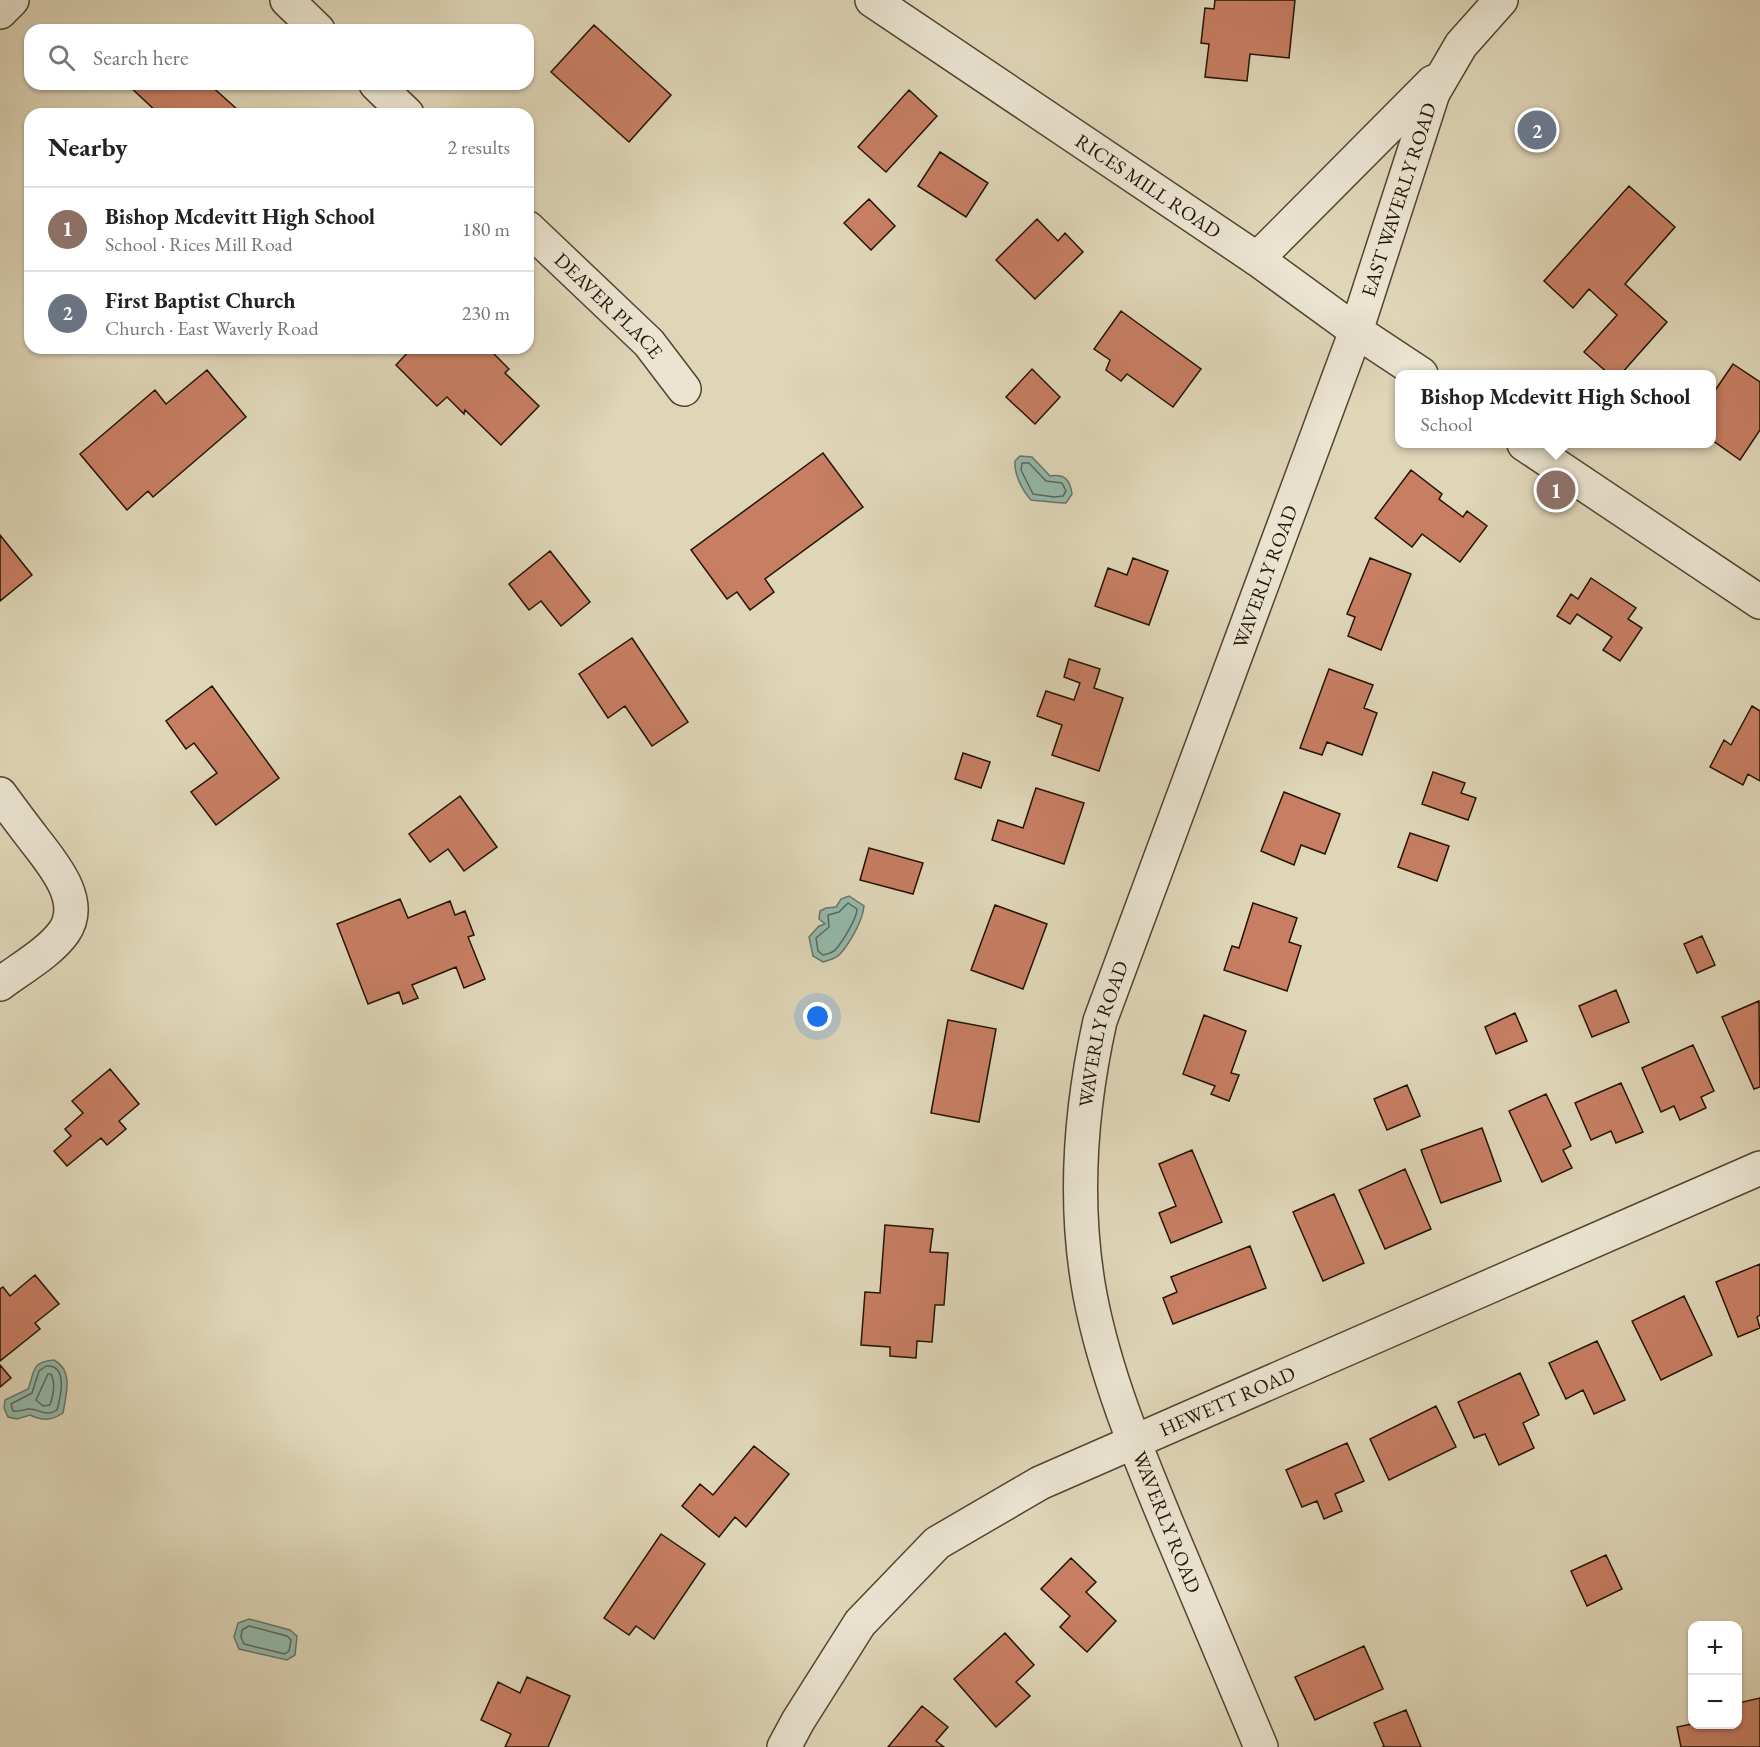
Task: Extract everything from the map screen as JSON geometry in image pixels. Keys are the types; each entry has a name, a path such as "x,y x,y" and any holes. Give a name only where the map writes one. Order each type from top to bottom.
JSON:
{"street":[{"path":"0,12 12,0"},
{"path":"287,0 312,24"},
{"name":"RICES MILL ROAD","path":"872,0 1257,259 1414,370"},
{"name":"EAST WAVERLY ROAD","path":"1356,331 1433,93 1445,70 1476,27 1501,0"},
{"name":"EAST WAVERLY ROAD","path":"1257,259 1445,70"},
{"path":"382,90 401,108"},
{"name":"DEAVER PLACE","path":"534,234 649,343 684,389"},
{"name":"WAVERLY ROAD","path":"1261,1747 1135,1442 1098,1331 1084,1256 1081,1218 1082,1123 1089,1071 1100,1021 1356,331"},
{"path":"1530,448 1760,602"},
{"path":"0,794 60,874 68,890 70,917 66,929 57,942 0,984"},
{"name":"HEWETT ROAD","path":"784,1747 860,1623 937,1543 1040,1483 1760,1168"}],"water":[{"path":"1020,456 1032,457 1050,476 1063,477 1068,481 1072,494 1066,503 1031,500 1017,476 1015,461"},
{"path":"849,896 864,906 859,924 840,954 823,962 813,956 809,937 819,926 825,924 819,919 820,911 836,907 841,899"},
{"path":"54,1360 64,1370 66,1377 67,1391 63,1413 55,1418 47,1419 30,1415 17,1419 8,1417 4,1408 5,1400 28,1389 33,1372 38,1365"},
{"path":"249,1619 290,1630 297,1636 295,1655 287,1660 239,1649 234,1637 238,1623"}],"building":[{"path":"1215,0 1295,0 1289,58 1250,54 1247,81 1205,77 1209,44 1201,43 1205,8 1214,9"},
{"path":"594,25 671,95 629,142 551,72"},
{"path":"133,90 216,90 236,108 153,108"},
{"path":"909,90 937,116 886,172 858,147"},
{"path":"940,152 988,183 966,217 918,186"},
{"path":"1629,186 1675,227 1625,284 1667,322 1625,370 1604,370 1584,352 1617,315 1589,289 1573,308 1544,281"},
{"path":"869,199 895,226 871,250 844,223"},
{"path":"1037,219 1058,241 1065,233 1083,252 1035,299 996,260"},
{"path":"1121,311 1201,369 1173,407 1127,374 1121,381 1106,370 1110,360 1094,349"},
{"path":"406,354 494,354 509,369 505,373 539,406 501,445 465,410 464,414 447,397 437,406 396,365"},
{"path":"1733,364 1760,382 1760,430 1740,460 1716,443 1716,389"},
{"path":"1032,369 1060,397 1035,424 1006,397"},
{"path":"207,370 246,417 153,497 148,491 127,510 80,454 155,390 166,404"},
{"path":"823,453 863,507 765,579 774,592 750,610 737,592 727,599 691,550"},
{"path":"1411,470 1442,494 1439,499 1463,517 1467,511 1487,526 1460,562 1422,534 1412,547 1375,518"},
{"path":"0,535 32,575 0,601"},
{"path":"550,551 590,602 561,626 541,601 529,610 509,584"},
{"path":"1133,558 1168,571 1149,625 1095,606 1108,568 1127,575"},
{"path":"1370,558 1411,574 1381,650 1348,636 1355,617 1347,614"},
{"path":"1591,578 1636,608 1628,619 1642,628 1620,661 1603,650 1612,637 1577,614 1570,624 1557,616 1571,594 1578,599"},
{"path":"632,638 688,722 652,746 625,706 608,718 579,674"},
{"path":"1069,659 1100,669 1094,688 1123,698 1099,771 1052,755 1062,725 1037,716 1046,691 1074,700 1080,683 1064,677"},
{"path":"1329,669 1373,685 1364,708 1377,713 1362,755 1327,742 1322,755 1300,748"},
{"path":"212,686 279,778 216,825 191,792 217,773 194,743 186,749 166,721"},
{"path":"1752,706 1760,711 1760,781 1748,774 1743,785 1710,767 1724,740 1731,745"},
{"path":"963,753 990,762 981,788 955,779"},
{"path":"1433,772 1465,783 1461,793 1476,798 1468,820 1422,804"},
{"path":"1036,788 1084,803 1064,864 992,840 998,820 1023,828"},
{"path":"1284,792 1340,814 1325,854 1301,845 1294,865 1261,851"},
{"path":"460,796 497,847 464,871 448,849 430,862 409,834"},
{"path":"1410,833 1449,846 1437,881 1398,867"},
{"path":"869,848 923,863 913,894 860,880"},
{"path":"400,899 408,918 450,901 455,915 465,911 474,935 468,937 485,979 464,988 456,967 412,985 418,998 403,1004 399,992 368,1004 337,924"},
{"path":"1253,903 1297,918 1289,942 1301,946 1287,991 1224,970 1232,946 1239,948"},
{"path":"995,905 1047,924 1023,989 971,970"},
{"path":"1702,936 1715,965 1697,973 1684,944"},
{"path":"1616,990 1629,1022 1592,1037 1579,1006"},
{"path":"1759,1001 1760,1087 1754,1089 1722,1017"},
{"path":"1515,1013 1527,1041 1496,1054 1485,1027"},
{"path":"1204,1015 1246,1031 1231,1073 1239,1075 1229,1101 1211,1094 1215,1086 1183,1074"},
{"path":"948,1020 996,1029 979,1122 931,1113"},
{"path":"1693,1045 1714,1091 1701,1097 1706,1108 1680,1120 1674,1106 1661,1112 1642,1068"},
{"path":"110,1069 139,1104 119,1121 126,1129 107,1145 101,1138 67,1166 54,1151 71,1136 65,1129 83,1113 72,1101"},
{"path":"1621,1083 1643,1132 1616,1143 1611,1131 1591,1140 1575,1103"},
{"path":"1407,1085 1420,1116 1387,1130 1374,1099"},
{"path":"1546,1094 1571,1146 1563,1150 1572,1168 1542,1182 1509,1111"},
{"path":"1482,1128 1501,1181 1441,1203 1421,1150"},
{"path":"1192,1150 1222,1222 1171,1243 1159,1213 1176,1206 1159,1164"},
{"path":"1405,1169 1431,1229 1385,1249 1359,1190"},
{"path":"1334,1194 1364,1263 1323,1281 1293,1212"},
{"path":"885,1225 933,1229 930,1252 948,1253 944,1305 935,1305 932,1342 917,1341 916,1358 890,1356 890,1347 861,1345 865,1292 880,1293"},
{"path":"1250,1246 1266,1288 1173,1324 1163,1298 1177,1292 1171,1277"},
{"path":"1760,1264 1760,1315 1757,1317 1760,1328 1738,1337 1716,1282"},
{"path":"35,1275 59,1304 35,1323 40,1329 0,1361 0,1289 3,1287 10,1296"},
{"path":"1684,1296 1712,1355 1661,1380 1632,1321"},
{"path":"1597,1341 1625,1400 1594,1414 1583,1390 1566,1399 1549,1363"},
{"path":"0,1365 11,1378 0,1387"},
{"path":"1520,1373 1539,1415 1523,1423 1534,1448 1499,1465 1485,1434 1474,1438 1458,1402"},
{"path":"1436,1406 1456,1447 1389,1480 1370,1439"},
{"path":"1347,1443 1364,1481 1335,1494 1342,1511 1324,1519 1317,1501 1302,1507 1286,1470"},
{"path":"754,1446 789,1474 746,1527 735,1517 719,1537 682,1506 700,1484 713,1495"},
{"path":"661,1534 705,1564 654,1639 636,1626 629,1635 604,1618"},
{"path":"1606,1555 1622,1589 1587,1606 1571,1571"},
{"path":"1071,1558 1096,1582 1086,1592 1116,1621 1087,1652 1060,1627 1070,1616 1041,1589"},
{"path":"1005,1633 1034,1665 1016,1682 1030,1696 996,1727 954,1679"},
{"path":"1364,1646 1383,1689 1315,1720 1295,1677"},
{"path":"527,1677 570,1696 548,1747 505,1747 511,1734 481,1720 498,1682 520,1693"},
{"path":"1760,1698 1760,1747 1681,1747 1677,1727 1688,1725 1688,1729 1742,1729 1742,1702"},
{"path":"922,1706 948,1727 936,1741 944,1747 888,1747"},
{"path":"1406,1710 1421,1747 1382,1747 1384,1746 1374,1723"}],"place":[{"name":"First Baptist Church","path":"1537,130"},
{"name":"Bishop Mcdevitt High School","path":"1556,490"}]}
